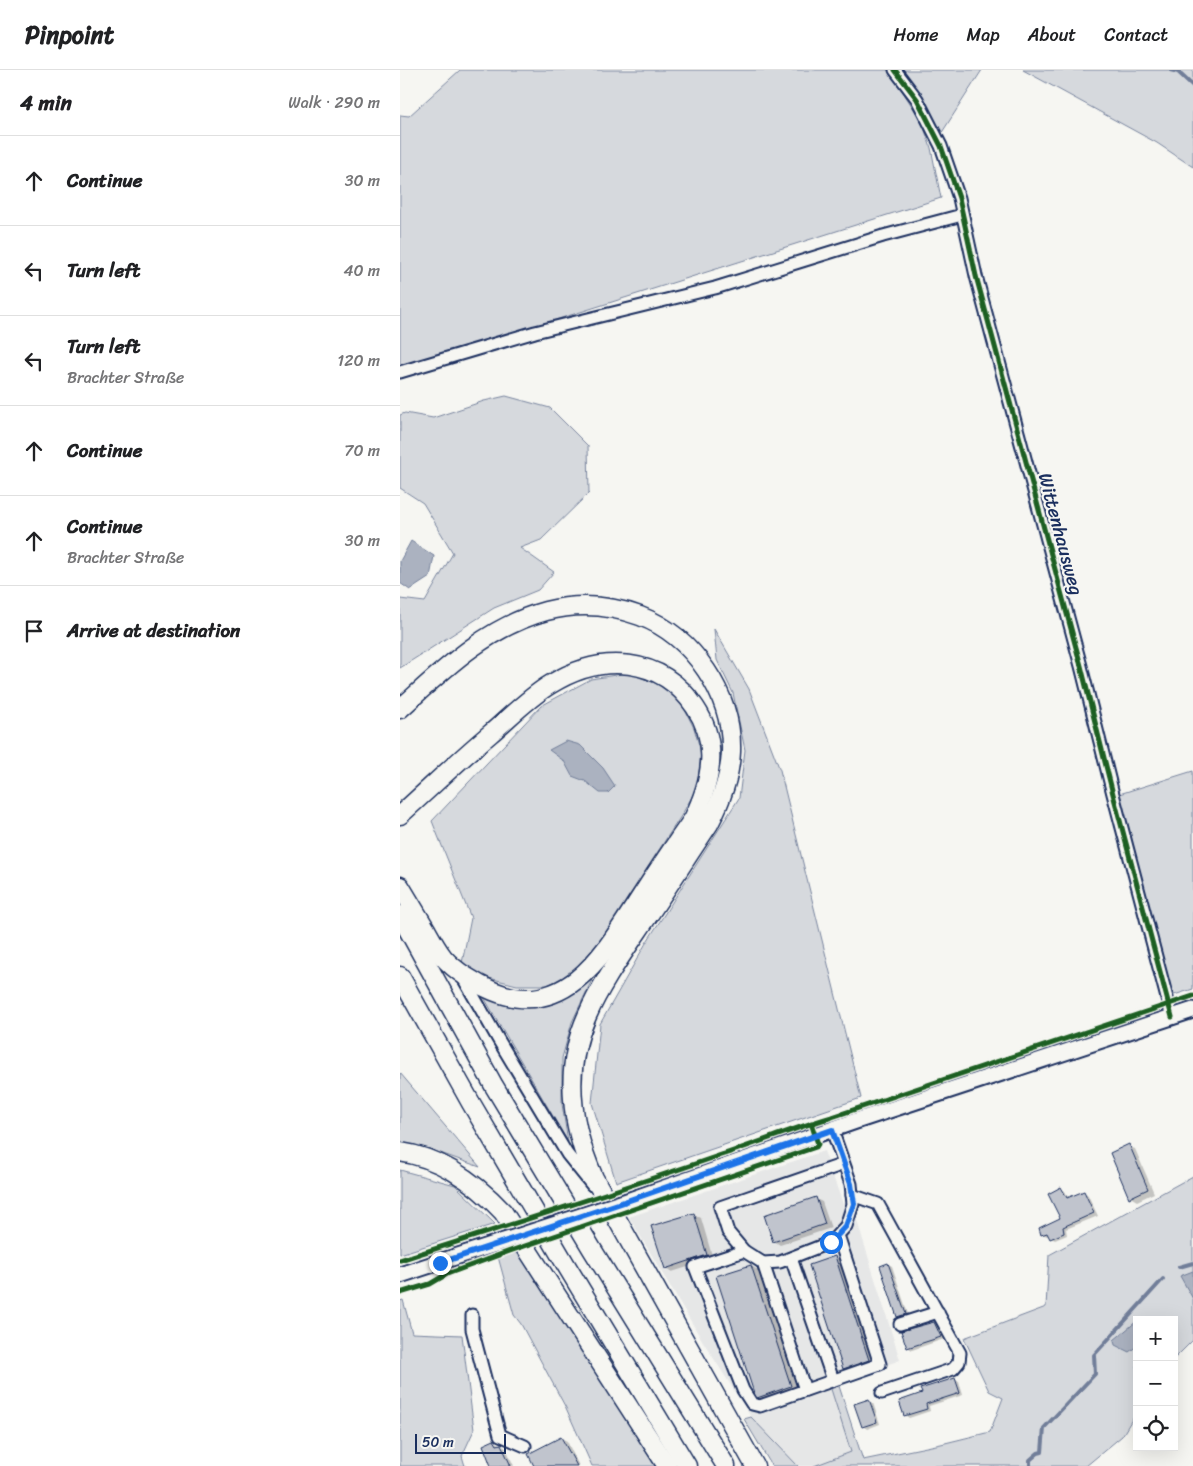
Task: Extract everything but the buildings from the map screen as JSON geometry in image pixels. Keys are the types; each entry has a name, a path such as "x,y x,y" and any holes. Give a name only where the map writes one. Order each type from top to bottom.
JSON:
{"highway":[{"path":"400,709 445,668 470,648 496,632 511,624 546,611 565,608 591,606 626,612 641,617 679,639 704,666 714,681 721,697 728,724 731,751 727,778 720,802 709,824 609,974 587,1016 575,1057 572,1099 577,1132 584,1156 594,1178 615,1205 755,1466"},
{"path":"400,886 444,957 470,979 483,987 516,997 534,998 551,994 580,978 606,950 692,819 706,788 710,767 710,745 702,720 683,692 660,675 646,668 617,663 602,664 567,675 539,692 470,751 402,814"},
{"path":"400,915 499,1094 726,1466"},
{"path":"400,976 475,1110 687,1466"},
{"path":"400,1152 422,1157 452,1169 480,1189 503,1212 668,1466"}],"main road":[{"path":"400,1275 615,1205 832,1130 1193,1010"}],"street":[{"name":"Wittenhausweg","path":"895,70 917,99 941,146 959,198 976,276 1172,1017"},
{"path":"400,372 535,332 715,288 883,236 962,215"},
{"path":"459,970 567,1154 615,1205"},
{"path":"832,1130 844,1164 851,1184 854,1204 846,1226 831,1242 780,1262 763,1263 744,1251 728,1232 720,1207 844,1164"},
{"path":"852,1195 878,1204 960,1353 959,1362 953,1369 882,1394"},
{"path":"744,1251 696,1267 743,1390 752,1404 760,1406 880,1364 838,1235"},
{"path":"791,1258 833,1380"},
{"path":"763,1263 805,1390"},
{"path":"900,1324 938,1312"},
{"path":"472,1315 472,1329 500,1435 526,1446"}],"shaded area":[{"path":"460,70 889,70 922,122 931,148 941,198 400,369 400,115 409,116"},
{"path":"901,70 982,70 941,134"},
{"path":"1023,70 1193,70 1193,167 1157,143"},
{"path":"506,396 550,408 588,446 589,493 541,540 520,548 554,572 538,590 494,608 400,668 400,599 425,602 453,553 423,503 400,488 400,415 405,413 433,418 484,401"},
{"path":"411,541 434,556 430,577 410,590 400,583 400,561"},
{"path":"714,629 749,689 780,770 861,1098 616,1182 592,1103 600,1024 646,943 739,798 745,750 733,693 717,660"},
{"path":"628,673 663,686 681,702 694,728 701,752 697,788 681,816 599,942 574,971 548,985 517,985 485,977 462,963 471,918 432,821 541,706 591,679"},
{"path":"566,741 580,745 603,768 615,786 608,793 600,793 585,781 572,776 564,761 549,750"},
{"path":"1193,771 1193,989 1171,996 1116,795"},
{"path":"592,980 572,1022 562,1058 562,1104 568,1142 482,994 518,1006 557,1002"},
{"path":"400,1073 480,1167 429,1149 400,1143"},
{"path":"824,1151 844,1207 855,1214 900,1360 830,1386 852,1452 814,1466 798,1466 751,1417 702,1340 629,1217"},
{"path":"400,1170 455,1185 495,1224 400,1254"},
{"path":"1193,1176 1193,1340 1178,1355 1178,1316 1133,1316 1133,1418 1122,1436 1086,1466 814,1466 851,1452 830,1386 838,1383 863,1460 990,1432 1003,1398 989,1391 964,1338 1046,1307 1049,1255"},
{"path":"497,1253 522,1253 655,1466 592,1466 566,1408 521,1324 514,1315"},
{"path":"1193,1271 1193,1299 1180,1276"},
{"path":"403,1300 412,1333 462,1335 474,1430 462,1456 465,1466 400,1466 400,1301"},
{"path":"1133,1324 1133,1349 1129,1352 1115,1345 1114,1340"},
{"path":"751,1417 798,1466 772,1466 744,1419"}],"waterway":[{"path":"1170,70 1178,72 1193,86"},
{"path":"1179,1267 1193,1263"},
{"path":"1030,1466 1030,1460 1042,1452 1044,1428 1095,1374 1094,1355 1163,1279"}],"cycle path":[{"path":"895,70 917,99 941,146 959,198 976,276 1081,666 1172,1017"},
{"path":"400,1260 641,1182 1193,996"},
{"path":"400,1293 430,1284 447,1274 510,1251 816,1147 818,1144 811,1123"}],"route":[{"path":"440,1263 832,1130 851,1184 854,1204 846,1226 831,1242"}]}
